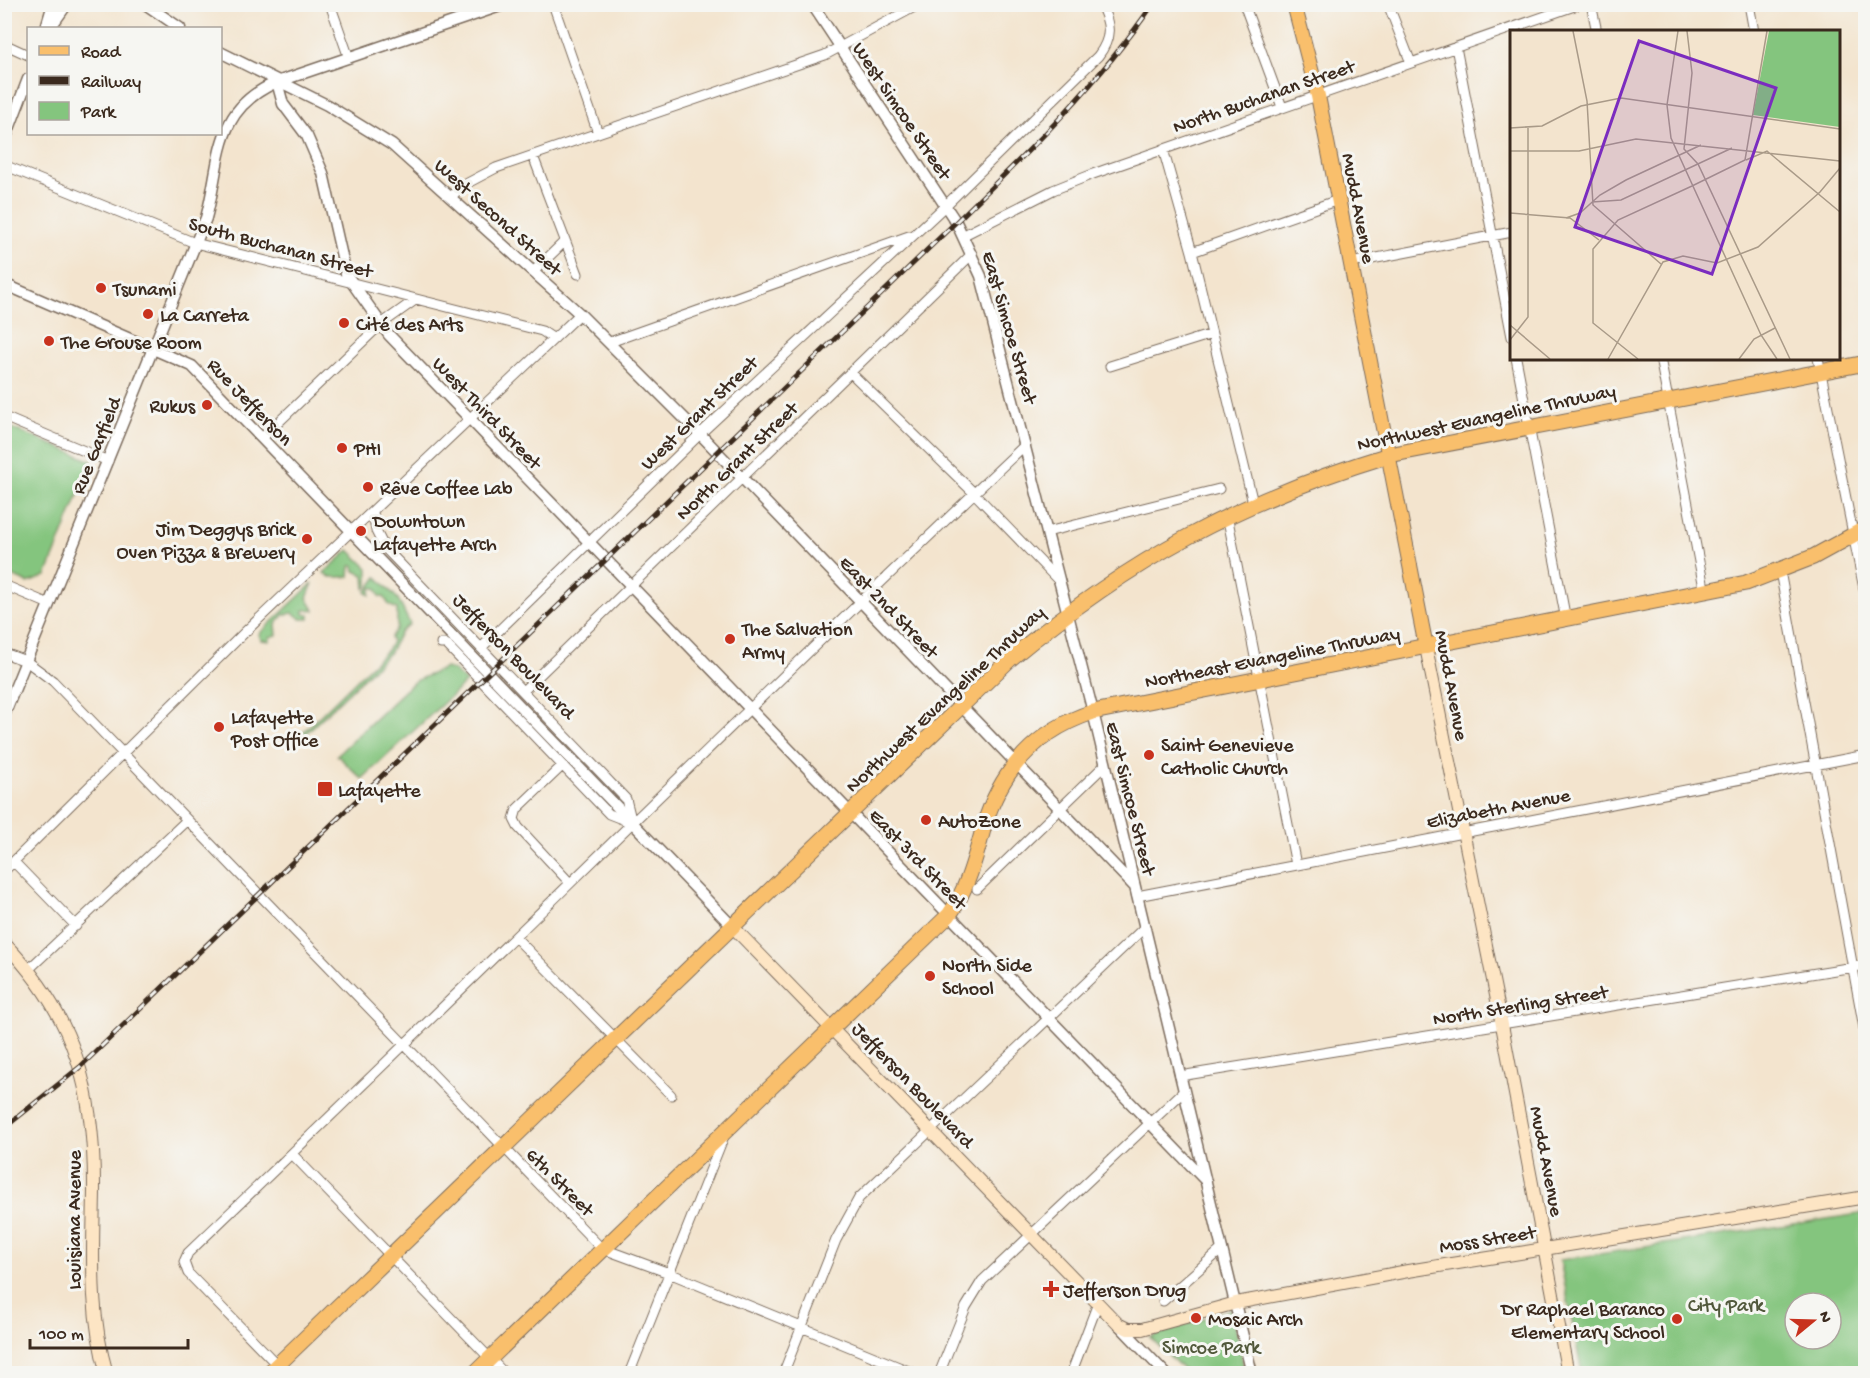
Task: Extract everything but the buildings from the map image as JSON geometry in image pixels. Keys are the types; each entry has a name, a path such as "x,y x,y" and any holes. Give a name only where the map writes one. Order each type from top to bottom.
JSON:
{"highway":[{"name":"Northwest Evangeline Thruway","path":"277,1370 390,1256 1010,659 1067,613 1139,562 1227,514 1332,472 1389,455 1668,400 1819,365 1866,363"},
{"name":"Northeast Evangeline Thruway","path":"474,1374 601,1248 833,1029 949,915 967,882 996,794 1016,763 1043,736 1071,719 1093,712 1705,593 1780,571 1859,532"}],"main road":[{"name":"Mudd Avenue","path":"1294,4 1318,96 1502,1025 1568,1374"},
{"name":"Jefferson Boulevard","path":"732,927 932,1130 1118,1324"},
{"name":"Louisiana Avenue","path":"4,943 29,969 63,1022 80,1066 90,1102 93,1133 92,1296 98,1345 107,1374"},
{"name":"Moss Street","path":"1118,1324 1128,1329 1142,1329 1236,1303 1726,1217 1866,1197"}],"street":[{"path":"48,27 53,4"},
{"path":"49,27 67,4"},
{"path":"145,4 179,27"},
{"path":"330,4 349,58"},
{"name":"Rue Garfield","path":"4,715 208,212 218,149 229,122 251,98 277,82 506,4"},
{"path":"553,4 598,133"},
{"name":"West Simcoe Street","path":"812,4 964,235"},
{"path":"451,197 462,186 482,174 841,48 920,4"},
{"name":"West Grant Street","path":"481,648 700,434 945,206 1106,47 1110,38 1109,26 1100,4"},
{"path":"1244,4 1282,108"},
{"path":"1388,4 1411,63"},
{"name":"North Buchanan Street","path":"964,235 1053,190 1163,149 1580,4"},
{"path":"1591,4 1597,30"},
{"path":"1749,4 1754,30"},
{"path":"4,44 27,55"},
{"path":"1456,47 1510,327"},
{"name":"West Second Street","path":"222,53 327,105 392,144 610,342 718,454"},
{"path":"4,142 27,82"},
{"name":"West Third Street","path":"277,82 283,104 307,136 323,173 342,264 351,284 380,325 606,560"},
{"path":"1163,149 1192,252 1253,503"},
{"path":"533,156 578,274"},
{"name":"South Buchanan Street","path":"4,165 195,243 351,284 542,330 554,339"},
{"path":"1192,252 1338,200"},
{"path":"1351,263 1510,232"},
{"path":"610,342 915,234"},
{"name":"East Simcoe Street","path":"964,235 986,296 1093,712 1252,1374"},
{"path":"533,272 565,241"},
{"name":"North Grant Street","path":"523,691 972,254"},
{"name":"Rue Jefferson","path":"4,284 192,366 353,531"},
{"path":"262,438 380,325 415,300"},
{"path":"4,871 246,632 580,314"},
{"path":"1110,366 1212,334"},
{"path":"1516,360 1566,620"},
{"path":"1660,360 1705,593"},
{"path":"1819,365 1859,532 1866,599"},
{"path":"851,373 974,493 1059,581"},
{"path":"4,417 108,461"},
{"path":"277,1370 188,1273 184,1262 188,1253 750,710 859,600 1025,445"},
{"name":"East 2nd Street","path":"718,454 962,705 1136,892"},
{"path":"1047,532 1219,489"},
{"name":"Jefferson Boulevard","path":"373,512 376,531 384,547 626,799 632,823"},
{"path":"1227,514 1296,865"},
{"name":"Jefferson Boulevard","path":"353,531 732,927"},
{"name":"East 3rd Street","path":"606,560 1206,1181"},
{"path":"1780,571 1866,1040"},
{"path":"4,585 50,604"},
{"name":"Jefferson Boulevard","path":"441,644 446,644 609,814 632,823"},
{"name":"6th Street","path":"4,654 26,661 54,681 601,1248 802,1326 916,1374"},
{"name":"Elizabeth Avenue","path":"1136,892 1296,865 1866,755"},
{"path":"977,889 1106,765"},
{"path":"562,766 517,809 514,819 518,827 570,883"},
{"path":"29,969 187,820"},
{"path":"14,862 76,926"},
{"path":"783,1374 836,1240 860,1198 1145,927"},
{"path":"515,938 671,1095"},
{"name":"North Sterling Street","path":"1180,1076 1866,965"},
{"path":"939,1374 972,1295 982,1281 1184,1091"},
{"path":"629,1374 726,1131"},
{"path":"292,1154 505,1374"},
{"path":"1163,1301 1222,1250"},
{"path":"1071,1374 1098,1302"},
{"name":"Jefferson Boulevard","path":"1118,1324 1166,1374"}],"green space":[{"path":"4,425 92,461 46,576 28,583 5,573"},
{"path":"349,550 368,568 368,585 365,589 364,575 355,571 354,566 350,566 349,577 330,577 324,573"},
{"path":"377,577 398,599 410,624 401,631 390,652 295,744 293,742 388,649 392,641 390,638 397,628 397,609 389,605 384,597 380,597 376,588 371,588 370,595 366,592"},
{"path":"313,583 307,598 314,610 304,610 304,614 309,615 309,619 301,619 293,613 283,615 276,624 277,635 270,637 270,641 261,640 259,634"},
{"path":"445,668 453,670 466,682 362,779 337,755 415,681"},
{"name":"City Park","path":"1865,1213 1865,1373 1582,1373 1560,1260"},
{"name":"Simcoe Park","path":"1232,1309 1245,1373 1187,1373 1150,1337"}],"railway":[{"path":"4,1128 80,1067 983,196 1085,91 1153,4"}],"place":[{"name":"Tsunami","path":"101,288"},
{"name":"La Carreta","path":"148,314"},
{"name":"Cité des Arts","path":"344,323"},
{"name":"The Grouse Room","path":"49,341"},
{"name":"Rukus","path":"207,405"},
{"name":"PHI","path":"342,448"},
{"name":"Rêve Coffee Lab","path":"368,487"},
{"name":"Downtown Lafayette Arch","path":"361,531"},
{"name":"Jim Deggys Brick Oven Pizza & Brewery","path":"307,539"},
{"name":"The Salvation Army","path":"730,639"},
{"name":"Lafayette Post Office","path":"219,727"},
{"name":"Saint Genevieve Catholic Church","path":"1149,755"},
{"name":"Lafayette","path":"325,789"},
{"name":"AutoZone","path":"926,820"},
{"name":"North Side School","path":"930,976"},
{"name":"Jefferson Drug","path":"1051,1289"},
{"name":"Mosaic Arch","path":"1196,1318"},
{"name":"Dr Raphael Baranco Elementary School","path":"1677,1319"}]}
